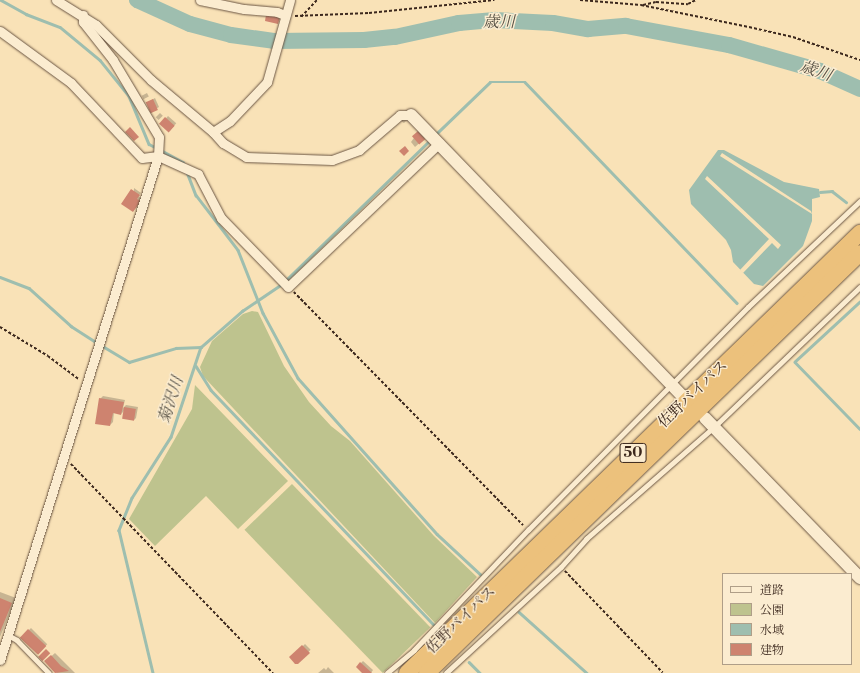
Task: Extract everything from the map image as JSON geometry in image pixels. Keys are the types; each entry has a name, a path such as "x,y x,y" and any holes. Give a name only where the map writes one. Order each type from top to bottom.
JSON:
{"highway":[{"name":"佐野バイパス","path":"406,673 860,233"},
{"name":"佐野バイパス","path":"427,673 860,253"}],"street":[{"path":"56,0 83,15 151,80 229,147 246,157 332,160 359,150 400,115 411,115 681,395"},
{"path":"200,0 244,9 277,12 285,15"},
{"path":"213,132 230,121 267,82 273,66 282,26 290,0"},
{"path":"0,660 159,151 159,137 145,111 113,60 83,22 83,15"},
{"path":"0,31 71,83 142,158 159,151"},
{"path":"159,151 198,174 221,218 288,287 439,143"},
{"path":"709,422 860,578"}],"lane":[{"path":"387,673 457,607 528,530 671,384 860,201"},
{"path":"446,673 561,567 586,539 709,422 860,287"},
{"path":"8,635 17,640 49,673"}],"path":[{"path":"301,17 317,0"},
{"path":"285,15 301,17 369,13 494,0"},
{"path":"580,0 641,5 792,37 860,60"},
{"path":"641,5 656,2 688,4 696,0"},
{"path":"288,287 528,530"},
{"path":"0,327 87,383"},
{"path":"64,457 273,673"},
{"path":"561,567 663,673"}],"green space":[{"path":"252,311 258,312 284,366 309,402 331,426 350,441 434,536 477,577 435,623 203,376 200,367 212,341 243,314"},
{"path":"195,385 288,481 238,529 206,496 155,546 129,519 192,409"},
{"path":"292,484 430,627 383,673 245,530"}],"water":[{"path":"718,150 724,150 784,182 819,189 820,197 812,199 812,221 803,246 763,286 754,284 733,262 731,250 726,240 691,204 689,190"}],"pier":[{"path":"722,153 811,211 812,214 720,156"},
{"path":"707,176 781,245 778,249 772,243 743,273 740,270 769,239 705,179"}],"building":[{"path":"266,15 280,17 278,24 265,21"},
{"path":"153,99 158,110 151,113 146,102"},
{"path":"165,117 175,126 169,132 159,124"},
{"path":"130,127 139,137 134,141 125,132"},
{"path":"418,131 425,139 419,145 412,136"},
{"path":"405,146 409,151 404,156 399,151"},
{"path":"131,189 140,195 137,199 141,201 133,212 121,204"},
{"path":"99,398 124,402 121,415 113,413 110,426 95,424"},
{"path":"124,407 136,409 134,421 122,419"},
{"path":"0,598 12,603 0,632"},
{"path":"28,629 46,646 38,655 20,638"},
{"path":"302,645 310,653 298,664 295,664 289,657"},
{"path":"46,649 50,653 42,661 38,657"},
{"path":"51,655 61,666 69,671 55,673 44,661"},
{"path":"360,662 372,673 362,673 356,667"}],"waterway":[{"path":"1,0 26,14 60,27 100,60 129,96 149,144 157,148"},
{"name":"歳川","path":"137,0 190,24 231,35 274,41 364,40 395,37 459,23 495,20 553,23 588,29 626,26 729,45 820,71 860,89"},
{"path":"435,135 490,82 525,82 737,303"},
{"path":"201,347 242,311 282,284 430,140"},
{"path":"161,150 183,162 185,166"},
{"path":"187,172 196,195 238,250 263,313 298,378 437,534 480,574"},
{"path":"820,192 832,191 846,202"},
{"name":"菊沢川","path":"0,277 29,288 71,326 97,343"},
{"path":"860,302 795,362 860,429"},
{"name":"菊沢川","path":"101,345 129,362 176,348 201,347 171,437 132,498 119,530 153,673"},
{"path":"196,366 211,390 433,624"},
{"path":"519,612 587,673"},
{"path":"469,662 480,673"}]}
